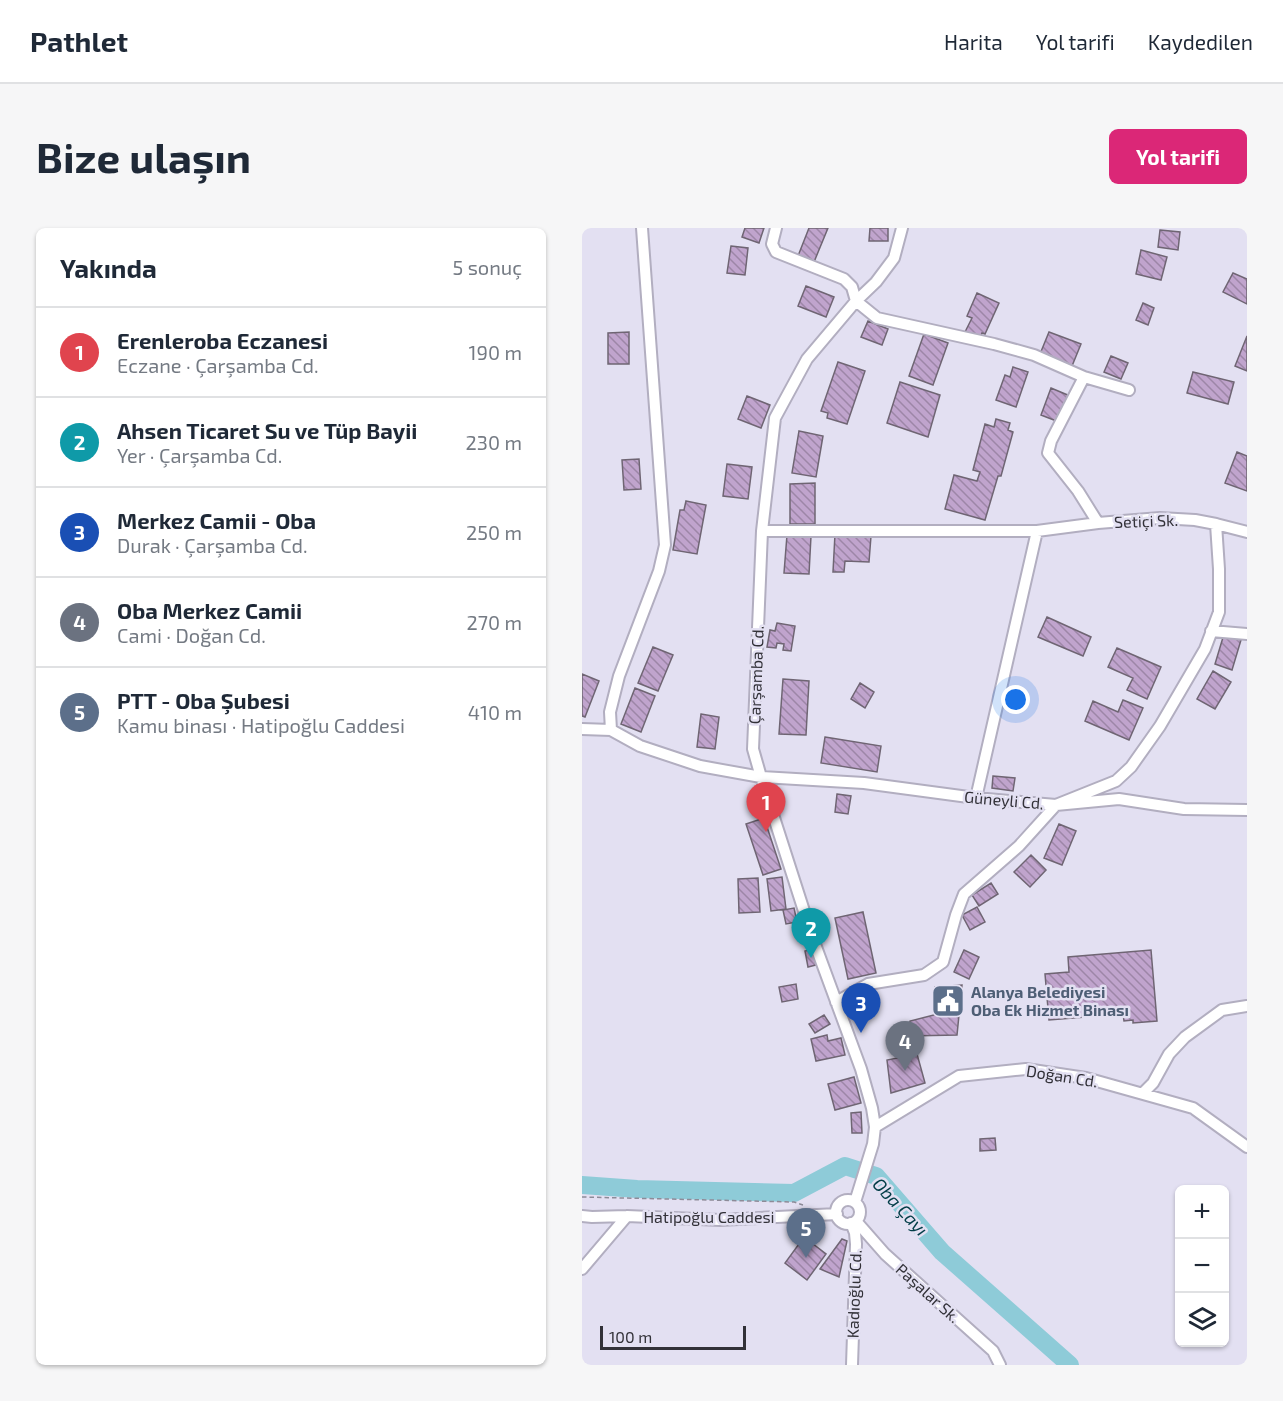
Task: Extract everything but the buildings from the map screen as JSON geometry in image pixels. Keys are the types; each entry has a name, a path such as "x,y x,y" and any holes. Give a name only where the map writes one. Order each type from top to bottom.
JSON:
{"street":[{"path":"582,729 610,730 610,712 619,676 659,571 665,544 642,228"},
{"path":"776,228 772,244 776,252 844,279 852,287 856,301 877,318 1034,355 1084,377 1129,390"},
{"name":"Çarşamba Cd.","path":"855,1203 873,1144 875,1118 861,1069 812,936 753,749 762,531 776,418 807,359 856,301 876,282 894,258 902,228"},
{"path":"1084,377 1050,441 1048,453 1078,491 1098,523"},
{"name":"Setiçi Sk.","path":"762,531 1037,531 1160,518 1195,520 1247,532"},
{"path":"836,1002 868,984 924,975 943,962 964,894 1019,846 1056,804 1116,781 1131,768 1160,726 1204,649 1219,612 1219,569 1215,524"},
{"path":"976,798 1037,531"},
{"path":"1211,631 1247,634"},
{"name":"Güneyli Cd.","path":"610,730 640,746 700,766 761,777 864,783 976,798 1056,804 1119,799 1184,809 1247,810"},
{"path":"1116,781 1119,799"},
{"path":"1143,1093 1153,1083 1169,1054 1185,1037 1222,1010 1247,1006"},
{"name":"Doğan Cd.","path":"875,1127 959,1076 1026,1069 1086,1078 1193,1108 1247,1147"},
{"path":"849,1200 855,1203 860,1211 854,1222 842,1222 837,1214 842,1202 849,1200"},
{"name":"Hatipoğlu Caddesi","path":"582,1216 720,1220 837,1214"},
{"path":"582,1269 627,1216"},
{"name":"Kadıoğlu Cd.","path":"852,1365 856,1244 854,1222"},
{"name":"Paşalar Sk.","path":"854,1222 885,1254 993,1351 1000,1365"}],"path":[{"path":"582,1197 794,1202 805,1205"}],"waterway":[{"name":"Oba Çayı","path":"582,1185 637,1189 794,1193 845,1166 876,1176 942,1252 1070,1365"}],"place":[{"name":"Erenleroba Eczanesi","path":"766,832"},
{"name":"Ahsen Ticaret Su ve Tüp Bayii","path":"811,958"},
{"name":"Alanya Belediyesi Oba Ek Hizmet Binası","path":"948,1001"},
{"name":"Merkez Camii - Oba","path":"861,1033"},
{"name":"Oba Merkez Camii","path":"905,1071"},
{"name":"PTT - Oba Şubesi","path":"806,1258"}]}
